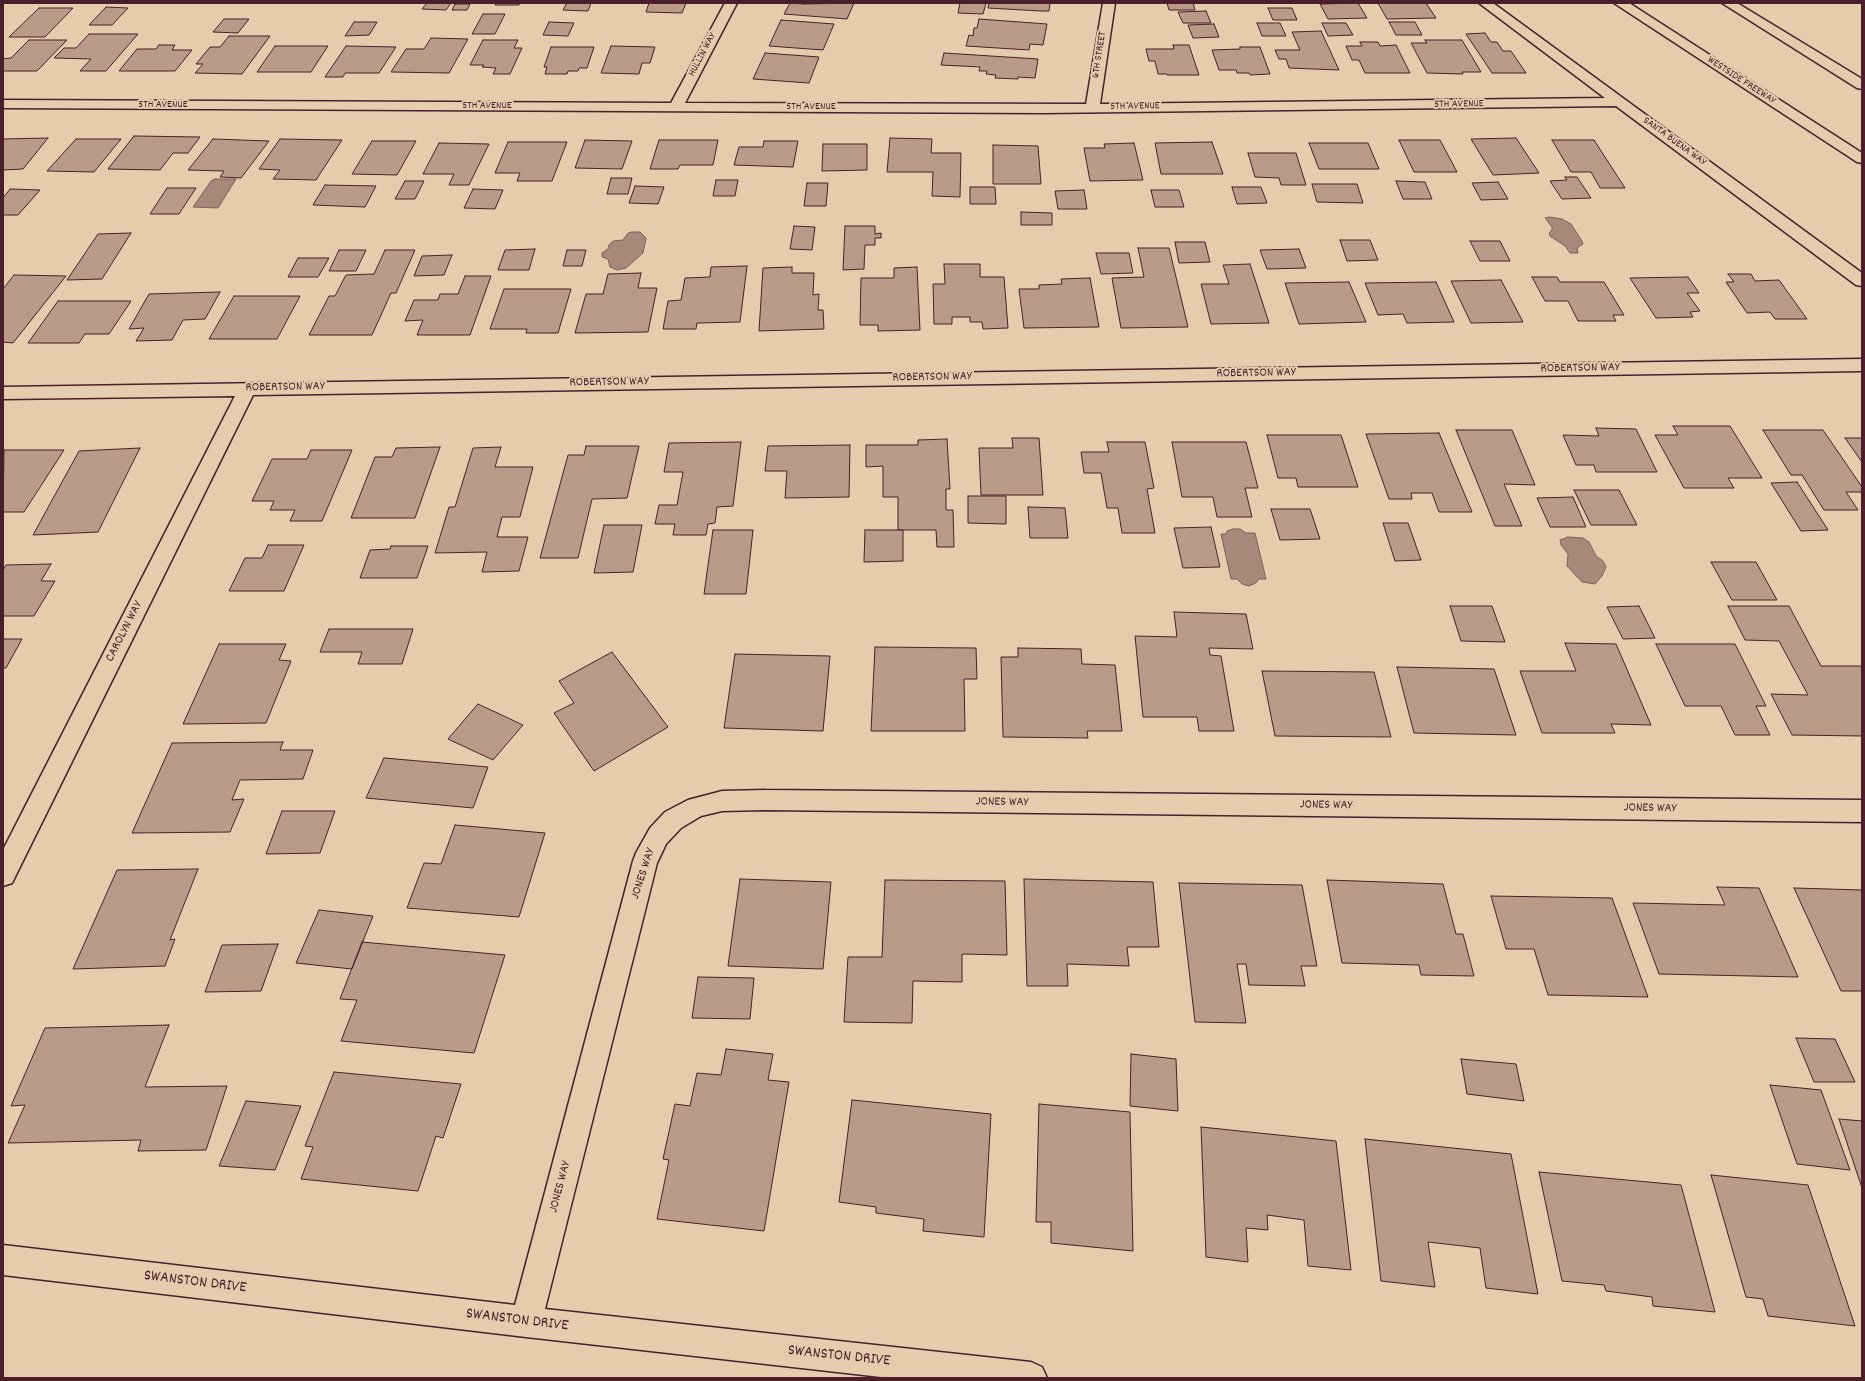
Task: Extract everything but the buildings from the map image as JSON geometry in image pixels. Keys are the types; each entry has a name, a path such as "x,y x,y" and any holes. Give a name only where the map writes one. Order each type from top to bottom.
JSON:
{"main road":[{"name":"HULLIN WAY","path":"676,107 731,3"},
{"name":"6TH STREET","path":"1092,108 1108,3"},
{"name":"SANTA BUENA WAY","path":"1485,3 1862,281"},
{"name":"WESTSIDE FREEWAY","path":"1620,3 1862,159"},
{"path":"1728,3 1862,85"},
{"name":"5TH AVENUE","path":"3,104 1092,108 1619,102"},
{"name":"ROBERTSON WAY","path":"3,393 247,388 1862,365"},
{"name":"CAROLYN WAY","path":"3,875 247,388"},
{"name":"JONES WAY","path":"526,1322 645,861 662,831 673,820 696,807 722,801 765,800 1862,811"},
{"name":"SWANSTON DRIVE","path":"3,1260 526,1322 1031,1378"}],"shaded area":[{"path":"215,179 236,179 218,208 193,207 211,181"},
{"path":"1549,217 1562,219 1571,224 1583,244 1577,248 1578,253 1570,253 1565,246 1550,236 1549,233 1552,230 1552,227 1545,218"},
{"path":"640,232 646,238 643,253 626,268 617,270 610,267 608,259 602,257 602,253 609,248 608,246 613,241 623,240 628,233"},
{"path":"1240,529 1246,533 1255,533 1266,579 1259,579 1256,583 1249,586 1242,584 1237,579 1231,579 1221,534 1226,534 1227,531"},
{"path":"1568,537 1583,538 1589,542 1596,556 1603,561 1606,567 1602,576 1595,584 1582,582 1567,566 1568,554 1561,545 1560,540"}]}
